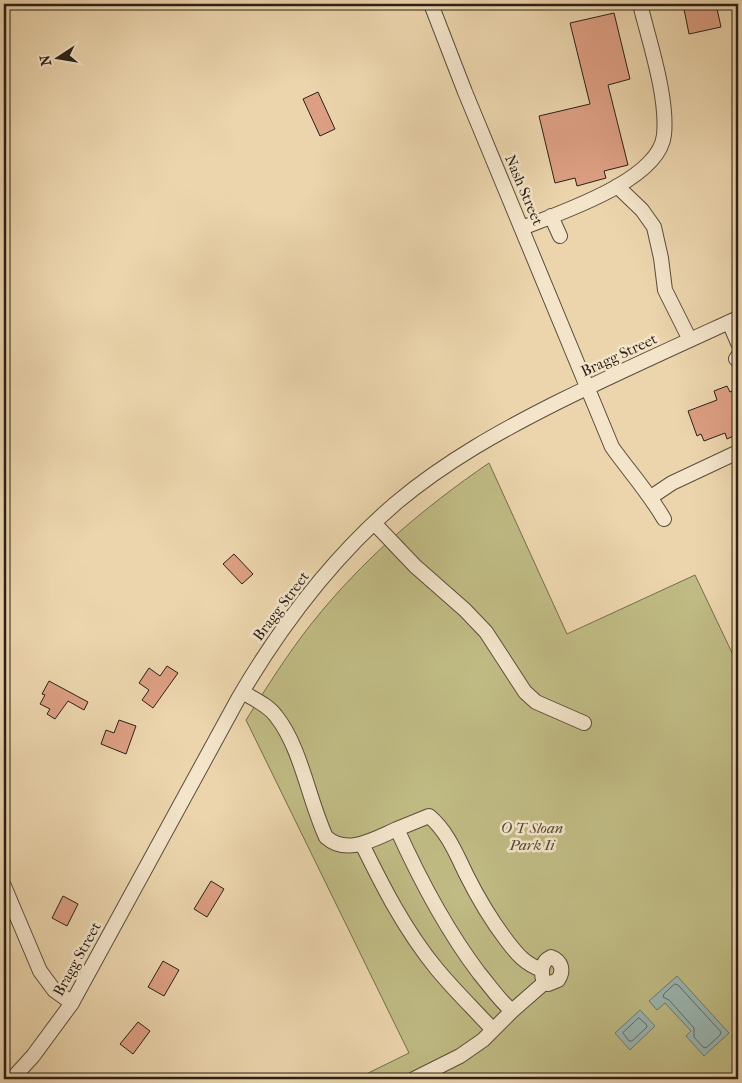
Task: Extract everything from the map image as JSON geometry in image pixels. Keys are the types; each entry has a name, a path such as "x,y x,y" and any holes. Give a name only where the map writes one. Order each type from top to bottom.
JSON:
{"street":[{"name":"Nash Street","path":"431,4 465,92 612,447 651,497 664,519"},
{"path":"522,228 609,192 633,177 649,163 661,146 664,135 662,96 640,4"},
{"path":"618,186 642,210 654,227 661,258 665,290 690,340"},
{"path":"551,216 560,236"},
{"path":"733,320 738,343"},
{"name":"Bragg Street","path":"12,1079 33,1056 72,1003 263,657 303,601 351,546 397,503 470,450 506,428 733,320"},
{"path":"651,497 672,483 738,452"},
{"path":"375,524 416,566 465,610 486,632 525,692 536,702 584,723"},
{"path":"242,692 266,705 276,716 288,735 326,837 334,844 346,846 362,844 429,816 440,825 478,897 497,928 520,957 543,977 483,1040 460,1056 414,1079"},
{"path":"397,829 424,886 445,923 484,979 512,1011"},
{"path":"362,844 393,906 416,942 451,986 493,1030"},
{"path":"4,886 40,971 54,990 72,1003"}],"green space":[{"name":"O T Sloan Park Ii","path":"489,463 567,634 695,575 735,659 738,667 738,1079 356,1079 409,1053 246,720 303,634 351,578 394,536 464,480"}],"water":[{"path":"677,976 729,1033 704,1056 686,1036 691,1031 665,1003 657,1010 649,1001"},
{"path":"640,1010 655,1026 630,1050 615,1033"}],"building":[{"path":"683,4 716,4 721,27 689,34"},
{"path":"614,13 630,79 608,85 628,165 604,171 606,178 577,186 575,178 555,183 539,116 590,104 570,23"},
{"path":"318,92 335,129 320,136 303,99"},
{"path":"727,386 730,392 738,389 738,434 727,439 725,433 704,441 701,434 697,436 688,411 717,400 714,391"},
{"path":"234,554 253,574 242,584 223,564"},
{"path":"167,666 178,673 153,708 142,700 149,690 139,683 149,668 160,676"},
{"path":"49,681 88,702 84,710 68,701 55,719 47,714 50,709 40,704 45,695 42,694"},
{"path":"119,720 136,726 126,754 101,744 106,730 114,733"},
{"path":"211,881 224,889 207,917 194,909"},
{"path":"63,896 78,904 67,926 52,918"},
{"path":"163,961 179,970 164,996 148,987"},
{"path":"138,1022 150,1031 133,1054 120,1044"}]}
